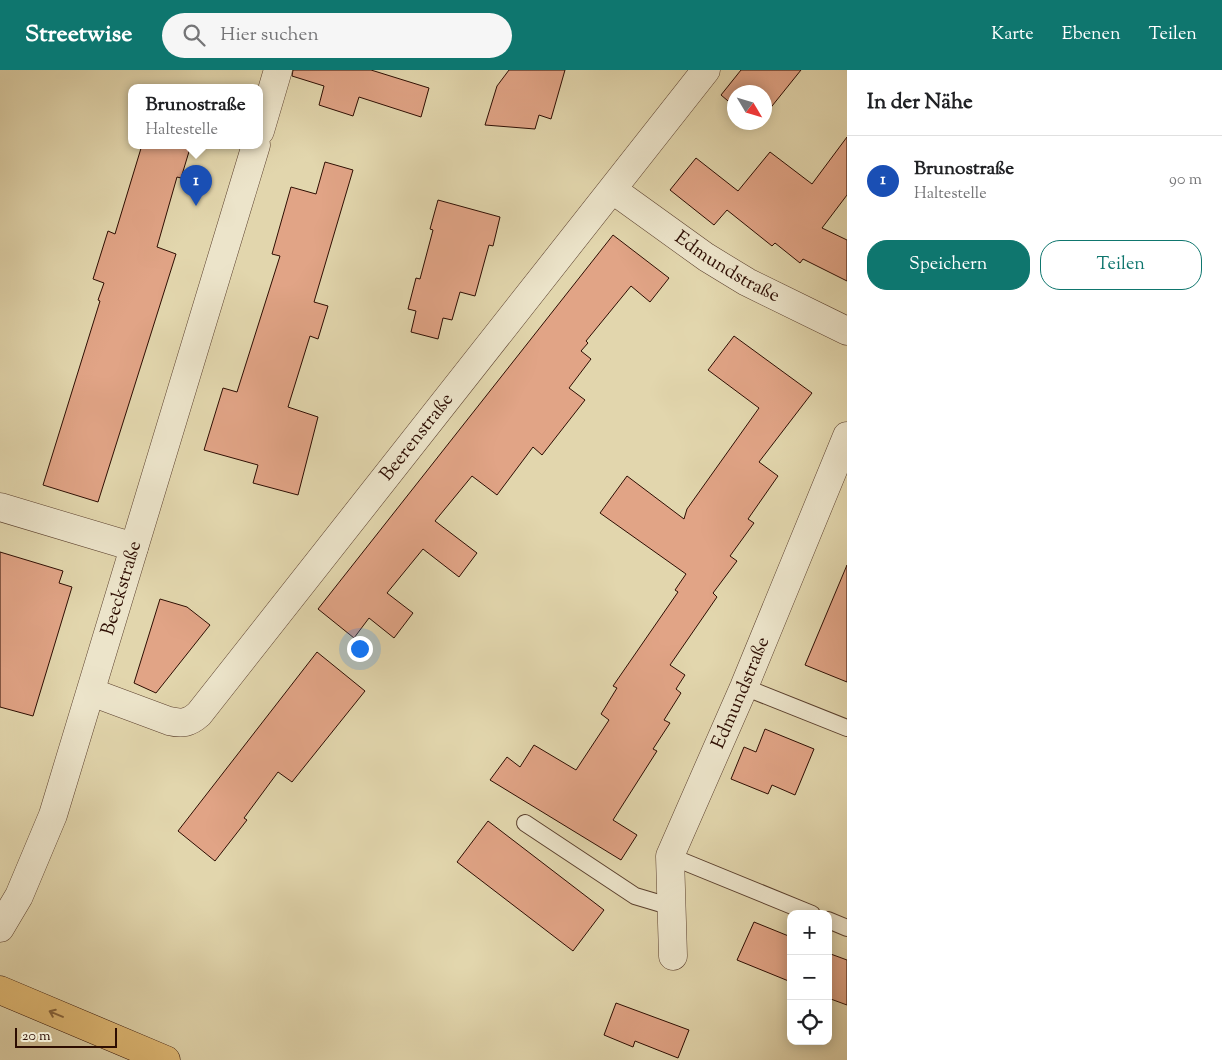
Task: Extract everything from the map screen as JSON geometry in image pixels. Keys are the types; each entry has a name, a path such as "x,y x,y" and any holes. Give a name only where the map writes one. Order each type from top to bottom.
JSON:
{"highway":[{"path":"2,991 166,1060"}],"street":[{"path":"263,121 278,70"},
{"name":"Beerenstraße","path":"91,692 169,721 180,723 190,721 199,714 706,70"},
{"name":"Beeckstraße","path":"0,928 19,896 53,815 255,149"},
{"name":"Edmundstraße","path":"613,190 706,257 747,282 847,331"},
{"name":"Edmundstraße","path":"673,956 670,856 744,687 847,436"},
{"path":"0,507 134,547"}],"lane":[{"path":"744,687 847,728"},
{"path":"525,823 635,896 672,907"},
{"path":"670,856 802,910"},
{"path":"832,922 847,928"}],"building":[{"path":"293,70 371,70 429,88 421,117 359,97 353,116 319,105 324,86 292,76"},
{"path":"509,70 565,70 551,119 539,115 535,129 485,125 497,86"},
{"path":"741,70 801,70 772,106 772,85 729,85"},
{"path":"727,88 727,100 721,95"},
{"path":"847,137 847,195 822,228 847,240 847,281 803,259 800,263 775,243 772,246 727,210 714,225 670,190 696,158 738,191 770,152 812,184"},
{"path":"141,149 190,149 181,178 177,177 157,247 176,254 98,502 43,485 100,301 98,300 104,283 93,279 108,231 115,234"},
{"path":"325,162 353,170 314,302 328,306 318,339 310,336 288,407 318,417 298,495 253,483 258,465 204,450 223,388 237,392 280,256 272,254 291,187 316,194"},
{"path":"438,200 500,217 493,246 489,245 475,296 460,292 452,320 443,318 438,339 411,332 416,311 408,309 416,278 420,279 433,230 430,229"},
{"path":"613,235 669,278 650,302 631,286 586,341 588,343 581,351 591,359 569,388 585,400 542,455 533,447 497,495 472,476 435,521 477,553 459,577 423,549 387,593 413,613 394,638 369,618 354,638 318,609"},
{"path":"734,336 812,393 759,462 778,476 748,519 754,523 730,556 737,561 713,593 717,597 670,665 685,675 676,689 681,693 664,720 670,723 653,749 657,751 613,820 637,835 621,860 490,780 507,757 520,767 534,745 576,770 609,720 601,714 617,688 613,686 678,592 675,590 686,574 600,513 627,476 684,519 687,509 759,408 708,370"},
{"path":"0,552 63,571 59,583 72,587 33,716 0,707"},
{"path":"847,565 847,682 805,665"},
{"path":"160,599 187,607 210,625 156,693 134,683"},
{"path":"317,652 365,691 292,782 278,772 244,818 247,820 215,861 178,831"},
{"path":"765,729 814,749 795,795 772,785 768,794 731,779 744,747 756,752"},
{"path":"488,821 604,910 573,951 457,862"},
{"path":"754,922 787,935 787,980 737,960"},
{"path":"832,954 847,960 847,1005 832,999"},
{"path":"616,1003 689,1030 678,1058 635,1041 633,1047 604,1035"}],"place":[{"name":"Brunostraße","path":"196,206"}]}
